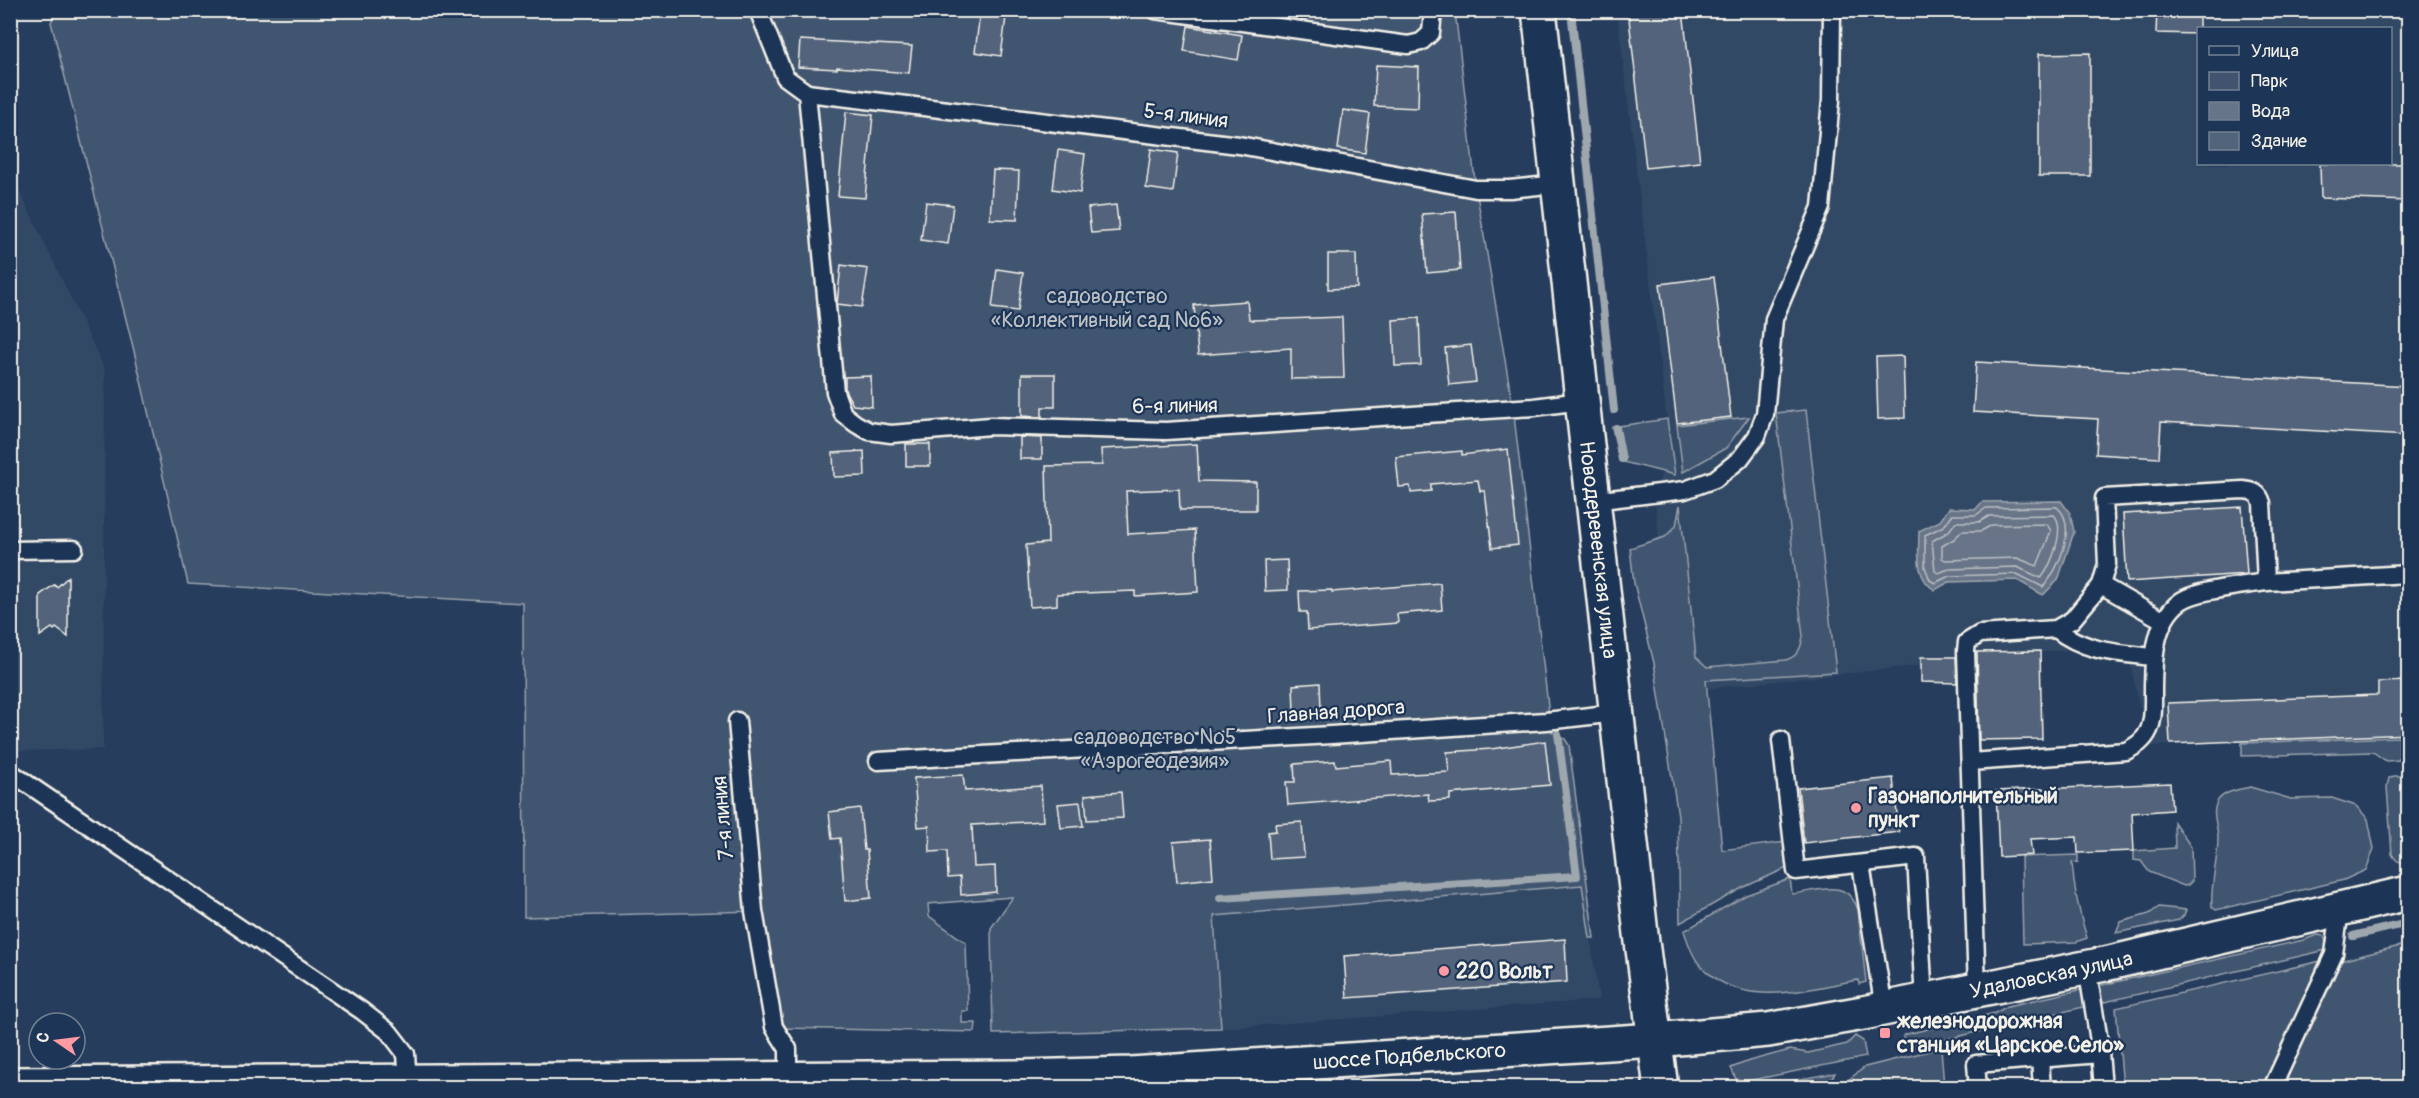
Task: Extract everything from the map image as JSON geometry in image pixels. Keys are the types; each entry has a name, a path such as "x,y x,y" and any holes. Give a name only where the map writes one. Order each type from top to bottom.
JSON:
{"main road":[{"name":"Новодеревенская улица","path":"1539,10 1616,712 1661,1088"},
{"name":"Удаловская улица","path":"1655,1040 1768,1030 1884,1010 2087,967 2409,893"},
{"name":"шоссе Подбельского","path":"10,1084 284,1085 408,1081 1244,1074 1655,1040"}],"lane":[{"path":"758,10 785,77 807,93"},
{"path":"1155,10 1408,45 1421,42 1431,33 1433,10"},
{"path":"1593,501 1685,490 1715,479 1740,459 1757,436 1765,414 1774,319 1821,207 1832,100 1832,10"},
{"name":"5-я линия","path":"807,93 1239,145 1476,189 1510,189 1557,184"},
{"name":"6-я линия","path":"807,93 835,392 843,414 868,431 891,434 991,426 1166,431 1581,401"},
{"path":"1977,990 1967,642 1980,634 2056,629 2072,620 2101,585 2107,564 2104,498 2252,491 2259,496 2262,503 2266,582"},
{"path":"10,549 74,549"},
{"path":"1970,762 2126,751 2139,744 2149,730 2152,714 2153,657 2164,621 2181,601 2201,593 2266,582 2409,574"},
{"path":"2101,585 2164,621"},
{"path":"2056,629 2070,640 2089,648 2153,657"},
{"name":"Главная дорога","path":"878,761 1343,735 1546,721 1616,712"},
{"name":"7-я линия","path":"737,721 753,911 774,1027 788,1049 788,1078"},
{"path":"1781,740 1796,871 1916,857 1924,1001"},
{"path":"10,772 343,998 389,1032 406,1054 408,1081"},
{"path":"1861,864 1884,1010"},
{"path":"2272,1088 2334,954 2338,924 2334,910"},
{"path":"2087,967 2103,1088"},
{"path":"1978,1088 1976,1064 2100,1054"},
{"path":"2040,1059 2042,1088"}],"shaded area":[{"path":"1617,11 2408,11 2408,735 2148,746 2126,643 1692,690 1672,664 1655,501 1669,436"},
{"path":"10,171 105,370 103,749 11,751"},
{"path":"1583,885 1599,1000 1221,1028 1214,916"}],"green space":[{"path":"57,10 1455,11 1476,189 1513,407 1551,731 1565,739 1569,745 1594,938 1590,938 1582,885 1214,916 1221,1028 993,1034 991,928 1013,897 928,904 929,916 966,943 968,1011 962,1011 962,1023 976,1023 975,1032 782,1028 758,911 524,917 523,603 188,584 134,351 51,22"},
{"path":"1806,410 1836,672 1706,680 1722,850 1786,842 1789,867 1742,888 1680,923 1678,816 1654,663 1634,583 1630,548 1665,537 1676,526 1680,505 1696,657 1707,667 1786,660 1796,654 1803,636 1776,413"},
{"path":"1749,417 1726,448 1683,472 1677,425"},
{"path":"1667,419 1675,475 1619,461 1612,427"},
{"path":"2399,737 2399,760 2386,761 2373,752 2242,756 2242,743"},
{"path":"2408,776 2408,862 2398,861 2392,854 2387,787 2389,778"},
{"path":"2250,787 2291,799 2332,798 2356,806 2368,819 2374,849 2366,870 2344,880 2216,910 2212,907 2218,847 2215,806 2227,793"},
{"path":"2174,822 2191,847 2192,881 2184,886 2149,872 2141,861 2134,860 2134,851 2175,848"},
{"path":"2078,855 2078,862 2072,863 2073,873 2077,901 2087,938 2076,942 2023,944 2021,857"},
{"path":"1790,879 1792,894 1831,888 1847,893 1853,900 1858,910 1866,982 1859,984 1858,980 1775,993 1754,992 1735,988 1716,979 1697,962 1684,931 1746,895"},
{"path":"2159,907 2186,910 2179,920 2116,933 2121,922 2149,914"},
{"path":"2317,935 2324,936 2328,946 2326,950 1905,1049 1903,1045 1903,1038 1907,1034 1995,1013 2008,1006 2304,940"},
{"path":"2408,944 2408,1087 2282,1087 2340,961"},
{"path":"2321,961 2322,964 2262,1087 2123,1087 2116,1008"},
{"path":"1855,1036 1863,1041 1866,1057 1747,1081 1736,1079 1731,1068 1790,1050 1808,1053 1847,1044"},
{"path":"1941,1048 1944,1087 1839,1087 1865,1067"},
{"path":"1835,1073 1826,1087 1755,1087"}],"water":[{"path":"2061,501 2070,513 2074,532 2058,580 2043,595 2017,580 1949,582 1935,590 1928,585 1919,564 1919,531 1940,521 1949,508 1976,509 1982,502"}],"building":[{"path":"1628,10 1683,10 1700,162 1646,168"},
{"path":"2157,10 2199,10 2197,34 2156,33"},
{"path":"980,13 1006,17 1001,56 975,52"},
{"path":"1188,26 1242,35 1238,60 1184,51"},
{"path":"800,40 912,46 909,73 837,67 837,69 798,67"},
{"path":"2090,53 2090,176 2039,176 2039,54"},
{"path":"1376,65 1419,67 1418,108 1374,106"},
{"path":"1343,110 1370,114 1365,153 1338,149"},
{"path":"846,112 873,115 865,198 838,196"},
{"path":"1151,149 1178,153 1173,192 1146,188"},
{"path":"1058,150 1085,154 1080,193 1053,189"},
{"path":"2409,164 2409,201 2321,198 2320,165"},
{"path":"993,170 1019,171 1017,220 990,219"},
{"path":"926,202 953,205 948,244 921,240"},
{"path":"1116,205 1119,231 1091,233 1088,208"},
{"path":"1456,212 1460,270 1427,273 1422,214"},
{"path":"1328,254 1356,254 1357,288 1328,289"},
{"path":"841,265 868,269 862,307 837,304"},
{"path":"997,269 1023,273 1018,311 992,308"},
{"path":"1714,277 1731,417 1677,423 1660,284"},
{"path":"1247,301 1249,319 1253,320 1342,317 1344,378 1291,379 1291,348 1198,355 1194,305"},
{"path":"1419,318 1421,365 1395,366 1393,320"},
{"path":"1471,345 1476,382 1449,385 1445,348"},
{"path":"1903,356 1905,418 1878,419 1876,357"},
{"path":"1976,362 2409,386 2409,436 2161,422 2159,458 2096,454 2098,419 1973,412"},
{"path":"1022,374 1055,374 1055,407 1042,407 1042,417 1022,416"},
{"path":"871,376 872,407 853,405 845,390 845,377"},
{"path":"1020,437 1042,438 1042,459 1020,459"},
{"path":"906,444 930,444 930,466 906,466"},
{"path":"1197,444 1199,481 1256,482 1256,510 1180,510 1179,489 1126,491 1128,534 1195,530 1198,592 1135,596 1135,591 1057,594 1057,605 1030,607 1026,545 1048,543 1046,466 1102,465 1101,449"},
{"path":"1508,449 1518,545 1492,548 1485,491 1480,491 1478,480 1431,484 1431,491 1411,493 1410,486 1399,487 1396,457 1462,451 1462,455"},
{"path":"864,451 865,476 834,477 833,453"},
{"path":"2242,507 2247,574 2127,582 2123,514"},
{"path":"1287,560 1288,590 1265,591 1264,561"},
{"path":"68,577 68,637 56,628 40,636 40,595 54,585 57,587"},
{"path":"1440,583 1442,610 1397,614 1398,623 1308,630 1307,612 1300,612 1299,591 1332,590 1332,592"},
{"path":"2040,651 2042,739 1979,740 1977,652"},
{"path":"1921,657 1956,657 1957,683 1921,682"},
{"path":"2409,681 2409,734 2170,744 2168,703 2378,695 2378,682"},
{"path":"1320,683 1321,710 1294,712 1293,685"},
{"path":"1545,741 1550,785 1450,794 1450,800 1429,801 1428,794 1288,805 1286,782 1295,782 1294,764 1335,761 1336,766 1391,761 1392,775 1449,772 1447,752 1491,749"},
{"path":"963,775 965,791 1041,786 1043,821 972,825 974,867 995,866 996,892 961,895 960,877 948,878 947,851 930,852 929,826 918,827 914,778"},
{"name":"Газонаполнительный пункт","path":"1893,778 1899,832 1804,843 1798,788"},
{"path":"2170,783 2172,810 2132,813 2134,851 2078,853 2077,837 2030,839 2032,855 1999,857 1996,791"},
{"path":"1121,792 1123,818 1087,820 1085,795"},
{"path":"1080,802 1083,826 1061,828 1058,804"},
{"path":"860,808 864,850 867,850 871,898 845,901 840,838 832,839 829,812"},
{"path":"1302,822 1304,857 1270,859 1268,832 1276,831 1275,824"},
{"path":"1210,839 1213,878 1177,882 1173,842"},
{"path":"1565,939 1567,982 1347,998 1344,956"}],"waterway":[{"path":"1571,10 1614,410"},
{"path":"1616,428 1622,459"},
{"path":"1220,898 1577,876 1558,734"},
{"path":"2353,936 2408,923"}],"place":[{"name":"Газонаполнительный пункт","path":"1856,808"},
{"name":"220 Вольт","path":"1444,971"},
{"name":"железнодорожная станция «Царское Село»","path":"1885,1033"}],"park label":[{"name":"садоводство «Коллективный сад №6»","path":"1107,308"},
{"name":"садоводство №5 «Аэрогеодезия»","path":"1155,749"}]}
